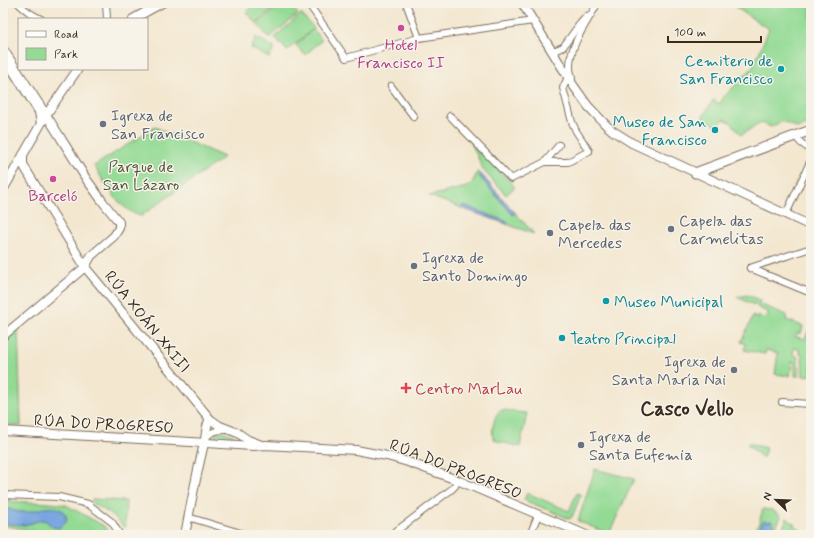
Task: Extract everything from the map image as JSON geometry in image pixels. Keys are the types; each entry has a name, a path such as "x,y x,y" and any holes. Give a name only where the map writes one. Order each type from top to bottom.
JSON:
{"main road":[{"path":"695,173 811,130"}],"street":[{"path":"18,3 30,14 39,18"},
{"path":"106,3 107,18"},
{"path":"135,18 162,3"},
{"path":"308,3 346,58 419,38 533,21"},
{"path":"406,3 419,38"},
{"path":"522,3 573,85 597,117 613,131 632,143 811,226"},
{"path":"551,50 563,48 579,25 596,5"},
{"path":"573,85 570,68 573,51 579,36 596,5"},
{"path":"3,49 81,171 103,202 116,217 120,225 114,236 91,256 85,267 3,336"},
{"path":"3,57 38,112 40,124"},
{"path":"560,65 562,66 571,60"},
{"path":"3,190 40,124 77,70"},
{"path":"545,162 568,162 589,151 572,122 563,88 568,77"},
{"path":"391,86 414,117"},
{"path":"450,116 511,179 545,162 559,145"},
{"path":"795,136 801,143 811,150"},
{"name":"RÚA XOÁN XXIII","path":"23,155 23,164 25,168 85,267 210,419 216,424 231,431"},
{"path":"786,214 811,160"},
{"name":"RÚA XOÁN XXIII","path":"68,238 84,256 91,256"},
{"path":"811,248 750,268 811,292"},
{"path":"782,402 810,404"},
{"path":"204,441 207,435 212,432 218,430 231,431 236,437 235,440 231,442 220,444 213,440 212,432 210,419"},
{"path":"185,535 207,423 210,419"},
{"name":"RÚA DO PROGRESO","path":"3,431 204,441 220,444 253,446 263,445 371,452 408,462 457,480 586,535"},
{"name":"RÚA DO PROGRESO","path":"231,431 248,440 263,445"},
{"path":"391,535 452,489 457,480"},
{"path":"3,495 59,497 88,504 112,522 120,535"},
{"path":"530,535 538,515"},
{"path":"188,517 247,535"}],"green space":[{"path":"256,3 279,3 256,23 246,12"},
{"path":"282,3 288,3 298,14 269,38 257,24"},
{"name":"Cemiterio de San Francisco","path":"730,3 811,3 811,124 797,128 782,121 771,127 761,122 741,135 732,123 723,119 718,127 702,118 713,100 720,104 723,98 753,67 769,29"},
{"path":"301,14 314,28 287,51 275,37"},
{"path":"313,29 322,40 305,55 296,45"},
{"path":"256,37 275,48 269,58 251,48"},
{"name":"Parque de San Lázaro","path":"155,127 224,157 141,216 126,208 114,196 94,166"},
{"path":"468,136 515,187 506,195 484,171"},
{"path":"478,171 534,234 429,196 467,187 472,183"},
{"path":"747,295 760,300 759,304 787,315 786,320 803,326 801,334 797,333 796,337 805,339 811,324 811,375 803,376 802,354 799,353 799,349 794,348 793,355 798,357 799,376 795,376 795,362 792,362 790,376 775,374 778,353 766,350 765,354 744,350 746,344 741,342 753,316 758,319 758,315 765,319 769,313 757,307 758,305 755,303 754,305 737,297"},
{"path":"18,326 21,426 3,425 3,339"},
{"path":"502,410 527,413 520,447 497,441 492,436 496,416 498,412"},
{"path":"222,431 233,435 233,438 231,440 216,438 215,434"},
{"path":"748,443 766,448 763,458 748,445"},
{"path":"595,469 634,479 609,534 578,521"},
{"path":"527,493 569,511 577,493 581,495 570,519 524,500"},
{"path":"93,499 126,501 125,527 123,527 110,514 93,504 91,502"},
{"path":"3,501 66,505 104,526 113,535 52,535 3,525"},
{"path":"763,509 772,510 781,516 773,535 752,535 759,523"},
{"path":"787,518 806,535 780,535"}],"water":[{"path":"480,173 515,213 513,215 479,176"},
{"path":"463,205 508,222 507,224 461,208"},
{"path":"3,507 14,511 25,512 54,507 64,512 67,518 65,523 59,528 53,527 46,521 42,520 25,525 9,524 3,521"},
{"path":"764,520 773,522 774,525 770,535 763,535 758,531"}],"place":[{"name":"Hotel Francisco II","path":"401,28"},
{"name":"Cemiterio de San Francisco","path":"781,69"},
{"name":"Igrexa de San Francisco","path":"103,124"},
{"name":"Museo de San Francisco","path":"715,130"},
{"name":"Barceló","path":"53,179"},
{"name":"Capela das Carmelitas","path":"671,229"},
{"name":"Capela das Mercedes","path":"550,233"},
{"name":"Igrexa de Santo Domingo","path":"414,266"},
{"name":"Museo Municipal","path":"606,301"},
{"name":"Teatro Principal","path":"562,338"},
{"name":"Igrexa de Santa María Nai","path":"734,370"},
{"name":"Centro MarLau","path":"406,388"},
{"name":"Igrexa de Santa Eufemia","path":"581,445"}],"district":[{"name":"Casco Vello","path":"687,408"}]}
